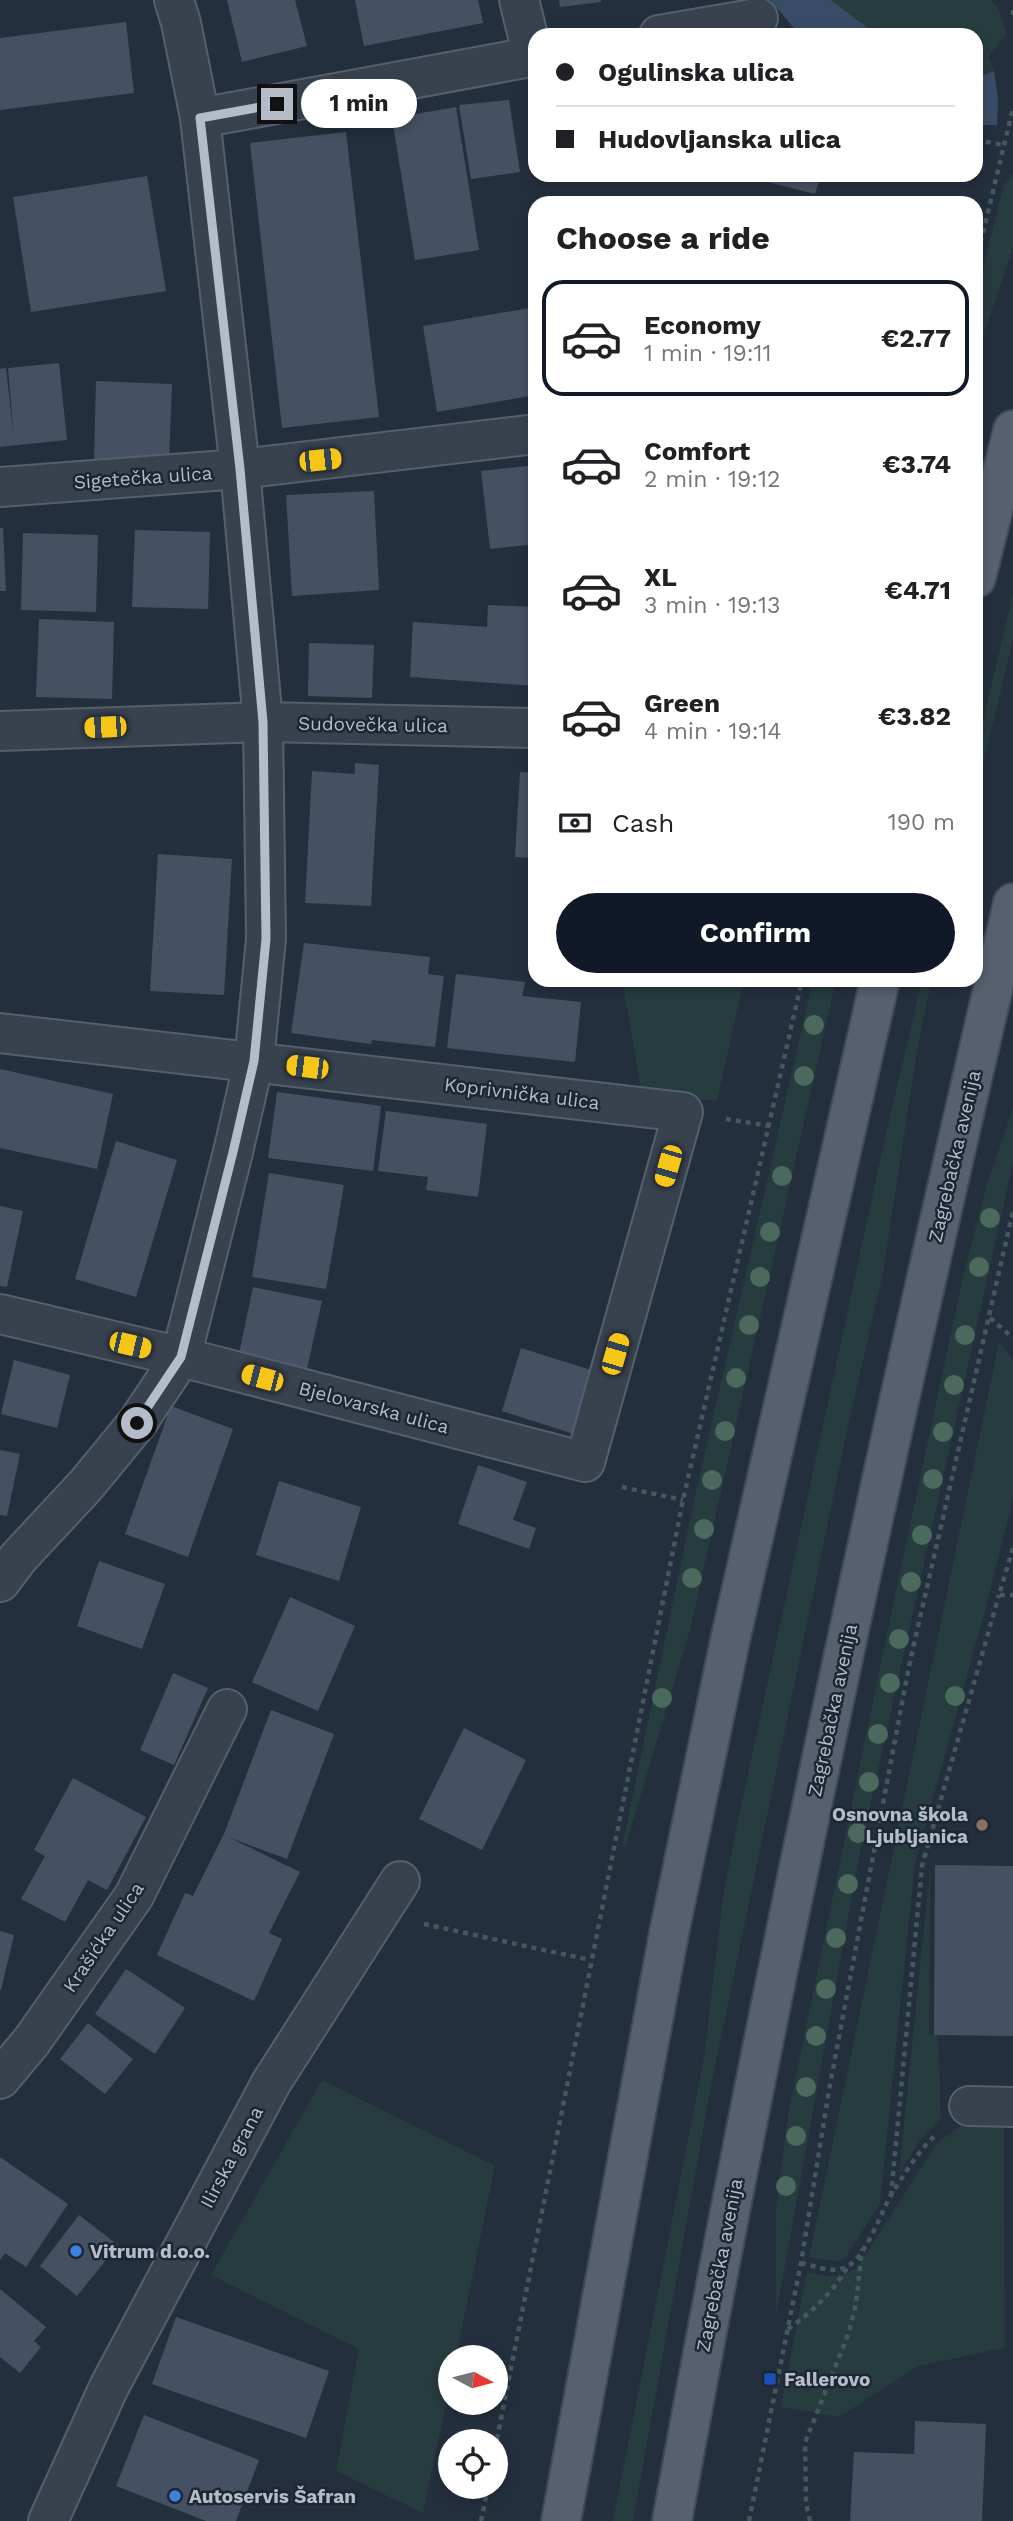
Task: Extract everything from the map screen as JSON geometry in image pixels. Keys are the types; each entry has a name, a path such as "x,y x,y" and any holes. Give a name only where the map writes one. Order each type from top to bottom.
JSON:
{"main road":[{"path":"983,550 1013,430"},
{"name":"Zagrebačka avenija","path":"672,2521 744,2133 876,1500 1013,903"},
{"path":"561,2521 668,1933 743,1582 878,987"}],"street":[{"path":"6,1563 86,1485 137,1423 181,1357 254,1061 266,939 263,722 240,469 200,118 174,0"},
{"path":"519,0 528,34"},
{"path":"700,28 758,18"},
{"path":"200,118 528,57"},
{"name":"Sigetečka ulica","path":"0,488 240,469 528,435"},
{"name":"Sudovečka ulica","path":"0,731 263,722 528,728"},
{"name":"Koprivnička ulica","path":"0,1032 683,1112 585,1462"},
{"name":"Bjelovarska ulica","path":"0,1314 181,1357 585,1462"},
{"name":"Krašićka ulica","path":"0,2079 31,2042 134,1896 227,1709"},
{"name":"Ilirska grana","path":"48,2521 108,2388 271,2083 400,1881"},
{"path":"969,2106 1013,2106"}],"path":[{"path":"1013,10 1013,19"},
{"path":"983,232 1004,145 1010,133 1013,108"},
{"path":"983,141 1004,145"},
{"path":"499,2429 683,1500 800,987"},
{"path":"750,2521 801,2263 829,2090 909,1666 1013,1211"},
{"path":"990,1317 1013,1338"},
{"path":"585,1462 625,1488 683,1500"},
{"path":"891,2196 922,1866 1013,1548"},
{"path":"999,1594 1013,1595"},
{"path":"379,1915 590,1960"},
{"path":"786,2330 805,2317 837,2285 862,2249 891,2196 931,2139 969,2106"},
{"path":"810,2521 806,2503 805,2443 849,2332 856,2304 862,2249"},
{"path":"801,2263 829,2269 847,2268"},
{"path":"481,2521 486,2499"}],"green space":[{"path":"831,0 991,0 998,8 1007,34 989,56 994,71 983,75 983,28 868,28"},
{"path":"1013,174 1013,248 983,336 983,267 1004,184"},
{"path":"1013,592 1013,639 983,765 983,722"},
{"path":"623,987 742,987 717,1101 642,1094"},
{"path":"811,987 834,987 690,1630 624,1851 623,1842 695,1496"},
{"path":"920,987 930,987 917,1051 883,1273 847,1431 711,2086 633,2521 613,2521 704,2058 723,1896 884,1142"},
{"path":"1013,1109 1013,1163 861,1846 776,2315 776,2209 788,2115 963,1277 987,1184"},
{"path":"999,1342 1013,1360 1013,1498 915,1863 880,2203 846,2257 837,2261 824,2260 809,2257"},
{"path":"930,1868 929,2034 938,2035 941,2119 921,2139 899,2174"},
{"path":"322,2080 495,2166 458,2345 438,2345 438,2415 444,2415 441,2429 438,2429 438,2442 423,2513 336,2471 359,2349 211,2275"},
{"path":"967,2121 1004,2121 1005,2348 918,2366 839,2417 781,2407 807,2272 839,2276 857,2268 937,2143"}],"water":[{"path":"770,0 831,0 868,28 794,28"},
{"path":"994,71 998,99 997,125 983,125 983,75"}],"building":[{"path":"227,0 295,0 307,46 242,62"},
{"path":"355,0 478,0 483,23 364,46"},
{"path":"559,0 601,0 601,2 560,7"},
{"path":"126,22 134,93 0,110 0,38"},
{"path":"509,100 520,172 471,179 459,105"},
{"path":"456,107 479,250 415,260 392,118"},
{"path":"346,132 379,417 282,428 250,143"},
{"path":"147,176 166,291 31,312 13,197"},
{"path":"768,182 819,182 815,194"},
{"path":"528,308 528,396 437,412 423,326"},
{"path":"59,363 67,440 0,447 0,369 6,368 14,439 8,368"},
{"path":"96,381 172,384 169,461 94,459"},
{"path":"528,466 528,545 490,549 481,471"},
{"path":"374,491 379,590 292,596 286,495"},
{"path":"0,528 3,528 6,591 0,591"},
{"path":"135,530 210,532 208,609 132,607"},
{"path":"23,533 98,535 96,612 21,610"},
{"path":"488,605 528,607 528,685 410,677 413,622 487,627"},
{"path":"39,619 114,622 112,699 36,697"},
{"path":"309,643 374,645 372,698 308,696"},
{"path":"355,763 379,765 371,906 305,903 312,771 355,774"},
{"path":"520,772 528,772 528,858 515,857"},
{"path":"158,854 232,859 224,995 150,991"},
{"path":"304,943 430,957 428,974 444,976 435,1047 372,1040 371,1044 291,1033"},
{"path":"456,974 525,982 522,996 581,1002 575,1062 447,1048"},
{"path":"0,1069 113,1094 97,1169 0,1148"},
{"path":"277,1092 381,1106 373,1171 268,1158"},
{"path":"386,1111 487,1124 478,1197 426,1190 428,1177 378,1171"},
{"path":"116,1141 177,1160 136,1297 75,1279"},
{"path":"269,1173 344,1185 326,1289 252,1277"},
{"path":"0,1206 23,1211 7,1287 0,1286"},
{"path":"253,1287 322,1301 307,1369 239,1354"},
{"path":"521,1348 594,1371 574,1434 502,1411"},
{"path":"14,1360 70,1375 57,1428 1,1414"},
{"path":"171,1406 233,1429 188,1557 125,1534"},
{"path":"0,1450 20,1454 7,1516 0,1515"},
{"path":"478,1465 527,1482 513,1520 536,1528 529,1549 458,1524"},
{"path":"279,1481 361,1507 339,1581 256,1555"},
{"path":"99,1561 165,1584 142,1649 77,1626"},
{"path":"290,1597 355,1626 318,1711 252,1682"},
{"path":"173,1673 208,1688 174,1765 140,1750"},
{"path":"271,1710 334,1734 287,1859 228,1837 300,1872 269,1933 282,1939 254,2001 157,1955 185,1893 193,1896 224,1834"},
{"path":"464,1728 526,1760 482,1850 419,1819"},
{"path":"73,1778 146,1817 107,1890 88,1880 65,1922 21,1899 45,1856 34,1850"},
{"path":"935,1865 1013,1866 1013,2036 934,2035"},
{"path":"0,1931 14,1935 1,1990 0,1990"},
{"path":"126,1969 185,2008 155,2054 95,2014"},
{"path":"88,2023 133,2059 105,2094 60,2059"},
{"path":"0,2157 68,2204 26,2267 5,2253 0,2260"},
{"path":"79,2215 118,2245 77,2296 40,2266"},
{"path":"0,2289 46,2327 34,2341 41,2347 20,2373 0,2357"},
{"path":"176,2317 329,2371 306,2438 152,2384"},
{"path":"144,2415 259,2460 236,2521 206,2521 116,2486"},
{"path":"915,2421 986,2424 982,2521 850,2521 854,2452 914,2454"}],"place":[{"name":"Osnovna škola Ljubljanica","path":"982,1825"},
{"name":"Vitrum d.o.o.","path":"76,2251"},
{"name":"Fallerovo","path":"770,2379"},
{"name":"Autoservis Šafran","path":"175,2496"}],"route":[{"path":"137,1423 181,1357 254,1061 266,939 263,722 240,469 200,118 277,104"}]}
